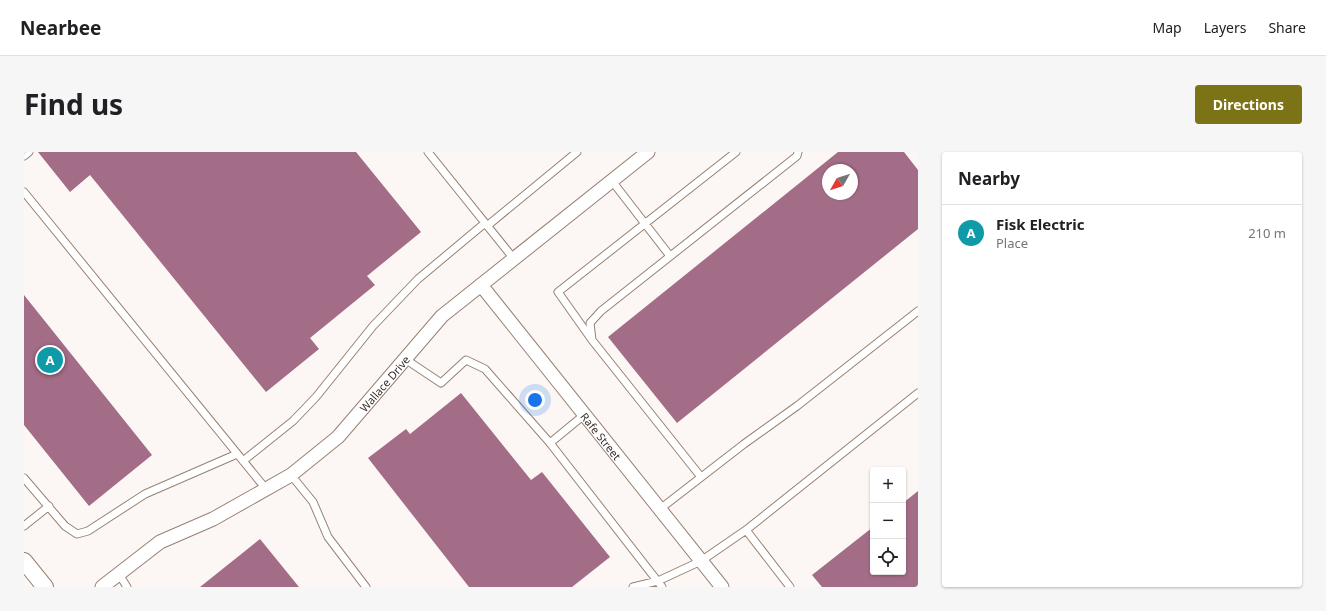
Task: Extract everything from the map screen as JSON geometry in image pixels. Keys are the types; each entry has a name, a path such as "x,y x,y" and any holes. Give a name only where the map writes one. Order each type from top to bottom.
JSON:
{"street":[{"name":"Wallace Drive","path":"102,587 160,542 213,520 291,475 338,437 442,316 648,152"},
{"name":"Rafe Street","path":"481,285 722,587"},
{"path":"24,561 44,587"}],"lane":[{"path":"24,156 29,152"},
{"path":"428,152 514,259"},
{"path":"242,461 293,421 316,397 373,326 418,279 577,152"},
{"path":"701,477 592,340 558,292 736,152"},
{"path":"592,340 590,323 601,311 797,156 798,152"},
{"path":"612,181 670,256"},
{"path":"24,192 266,489"},
{"path":"660,509 744,444 797,406 918,311"},
{"path":"405,359 441,382 466,360 485,369 550,443 660,584"},
{"path":"633,587 660,584 701,561 746,530 918,393"},
{"path":"550,443 584,415"},
{"path":"24,478 50,506 65,526 77,534 88,530 145,494 237,454"},
{"path":"291,475 313,502 328,537 366,587"},
{"path":"24,526 50,506"},
{"path":"746,530 790,587"},
{"path":"119,574 127,587"}],"building":[{"path":"38,152 356,152 421,232 367,276 375,285 310,338 319,349 266,392 90,175 70,192"},
{"path":"838,152 904,152 918,170 918,229 677,423 608,337 822,165 822,200 858,200 858,164 823,164"},
{"path":"24,295 152,455 89,506 24,425"},
{"path":"461,393 531,480 542,472 610,557 572,587 469,587 368,458 406,429 410,434"},
{"path":"918,491 918,587 822,587 812,575 870,529 870,575 906,575 906,501"},
{"path":"260,539 299,587 200,587"}],"place":[{"name":"Fisk Electric","path":"50,360"}]}
